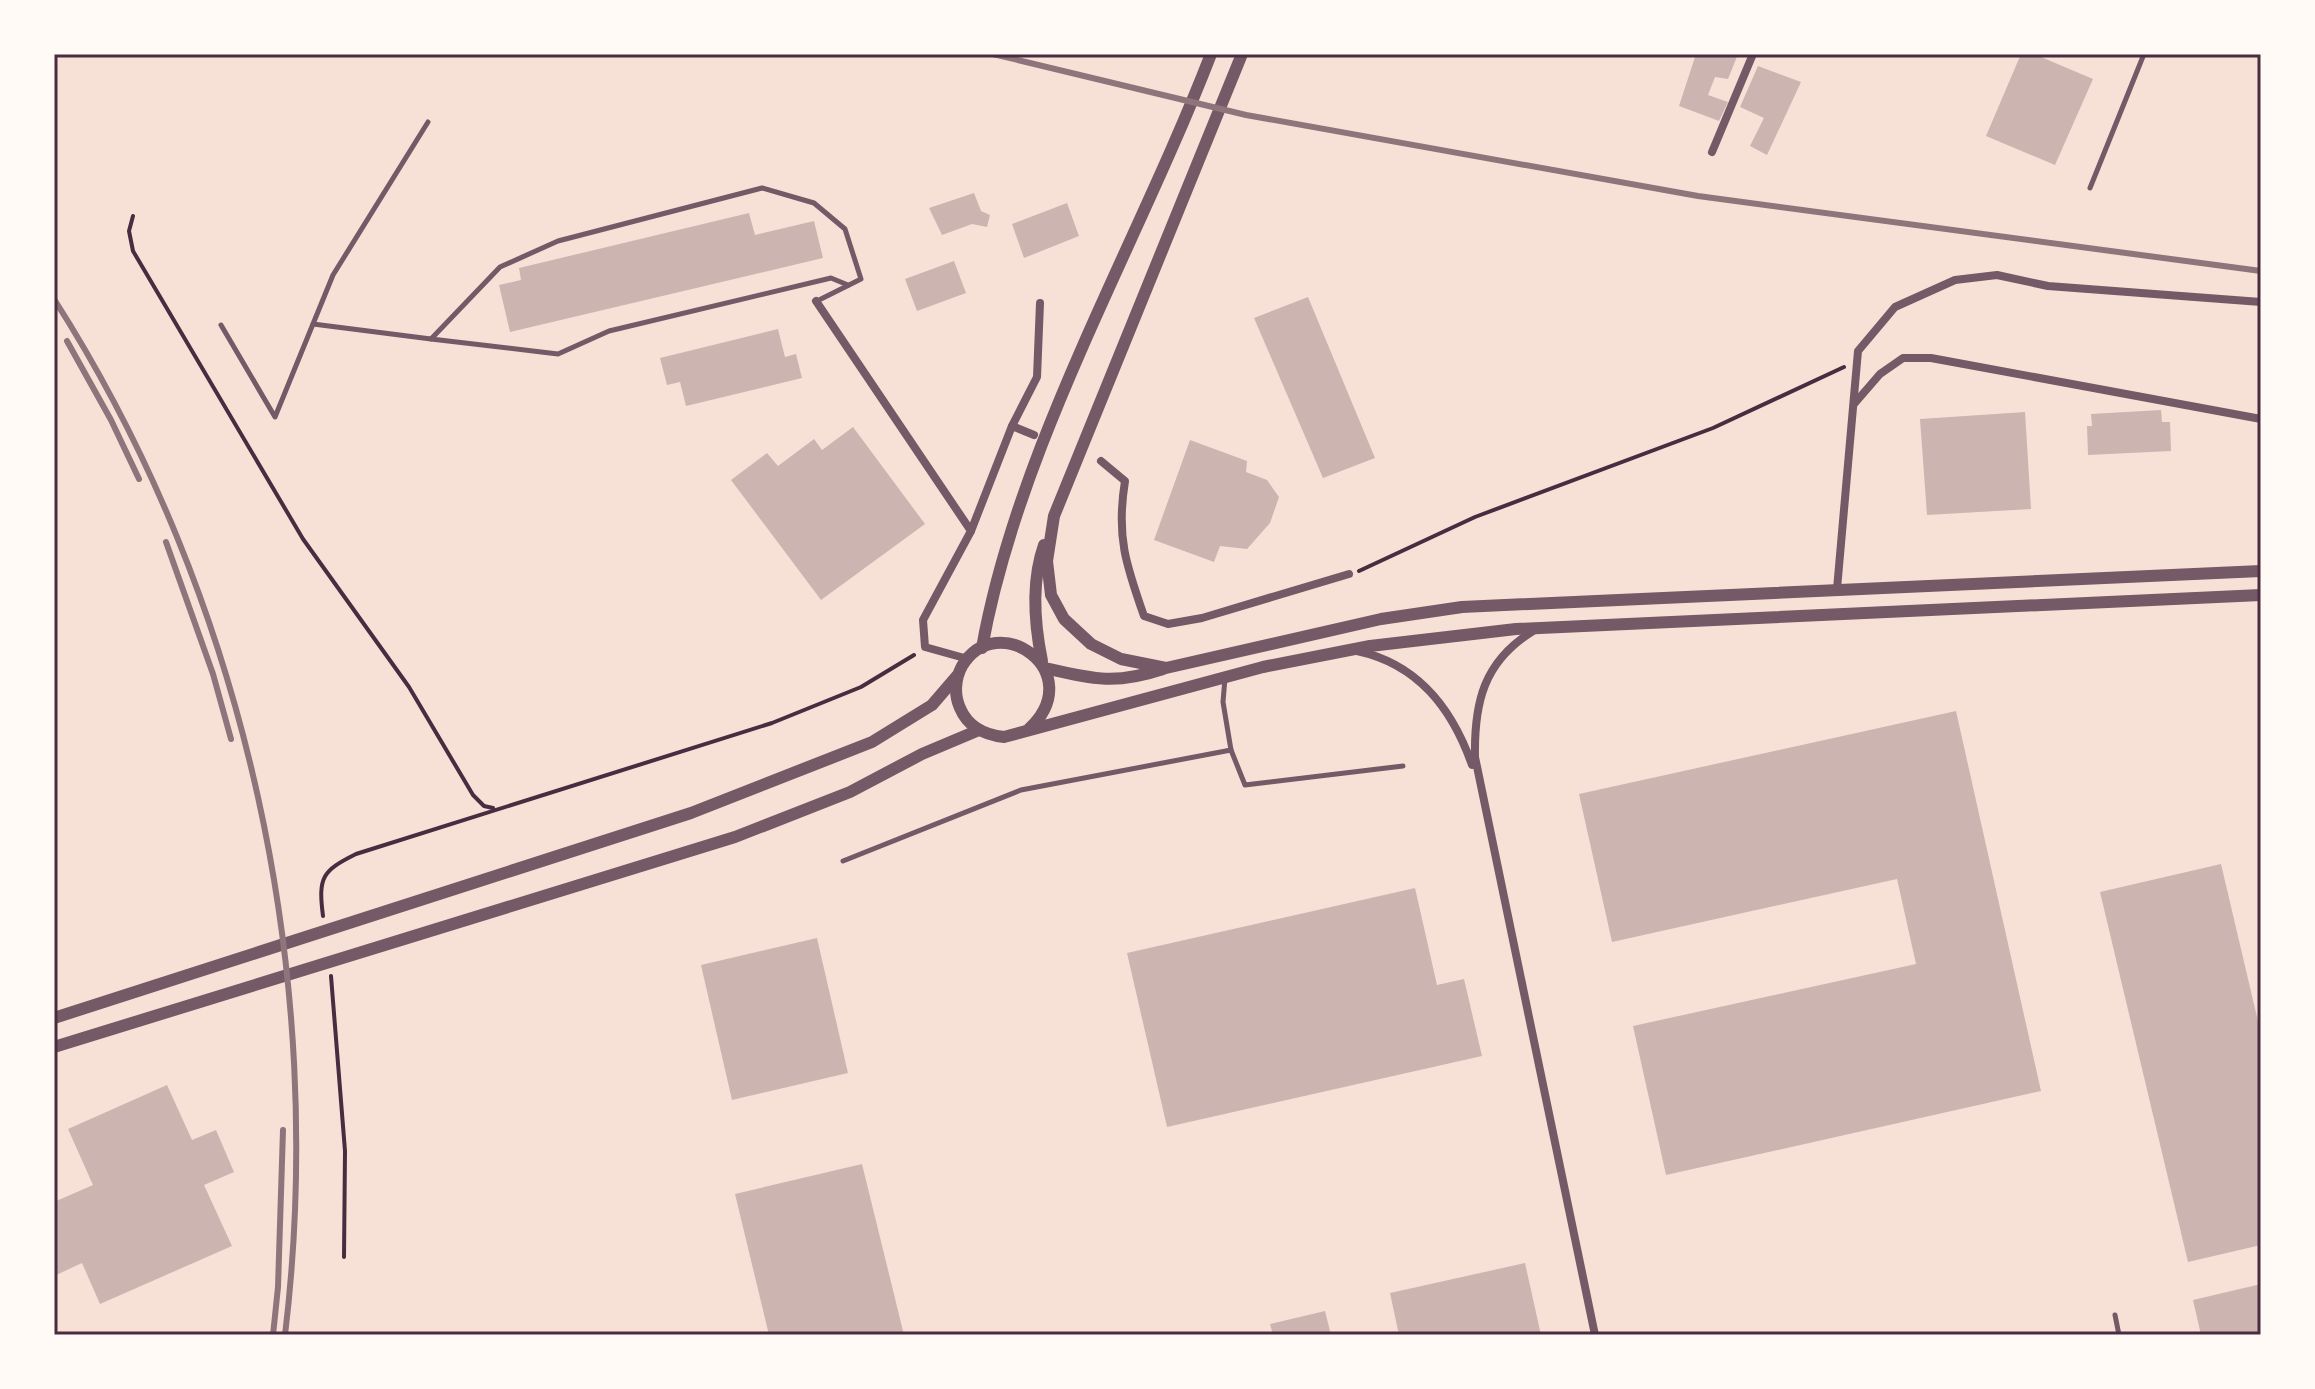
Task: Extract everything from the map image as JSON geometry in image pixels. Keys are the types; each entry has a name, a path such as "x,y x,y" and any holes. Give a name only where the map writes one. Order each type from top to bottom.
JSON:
{"street":[{"path":"982,648 993,585 1049,433 1211,54"},
{"path":"1029,729 1047,706 1050,692 1036,625 1038,563 1054,516 1242,54"},
{"path":"1712,152 1753,54"},
{"path":"1837,589 1858,351 1895,307 1955,280 1997,275 2048,286 2261,302"},
{"path":"816,301 971,531"},
{"path":"968,659 925,647 923,620 971,531 1012,426 1037,377 1040,303"},
{"path":"1854,404 1880,374 1903,358 1931,358 2261,419"},
{"path":"1012,426 1034,435"},
{"path":"1101,461 1125,481 1119,517 1122,554 1144,616 1168,624 1202,618 1349,574"},
{"path":"1054,516 1047,561 1051,595 1064,619 1091,644 1121,659 1166,668"},
{"path":"54,1018 691,813 872,742 932,705 968,659 982,648 1008,643 1033,654 1043,666 1090,678 1128,681 1205,658 1381,619 1462,607 2261,571"},
{"path":"959,674 957,700 969,722 979,730 1004,737 1225,677 1349,650 1439,636 1537,628 2261,595"},
{"path":"1537,628 1506,649 1488,672 1481,689 1474,731 1479,784 1595,1335"},
{"path":"1349,650 1392,661 1421,681 1456,728 1479,784"},
{"path":"54,1047 245,985 735,837 850,792 922,754 979,730"}],"lane":[{"path":"2090,188 2144,54"},
{"path":"221,325 275,417 333,275 428,122"},
{"path":"431,339 500,267 558,241 762,188 814,203 845,229 861,279 816,301"},
{"path":"313,324 558,354 609,331 831,278 849,285"},
{"path":"1225,677 1223,702 1231,750 1245,785 1403,766"},
{"path":"843,861 1021,790 1231,750"},
{"path":"2115,1315 2119,1335"}],"path":[{"path":"133,216 129,240 133,251 303,539 416,697 473,795 484,806 500,808"},
{"path":"1349,574 1475,517 1713,428 1857,361"}],"building":[{"path":"1696,54 1738,54 1728,79 1715,77 1708,95 1728,102 1719,121 1679,106"},
{"path":"2021,54 2034,54 2093,79 2055,165 1986,136"},
{"path":"1758,66 1801,82 1767,155 1750,146 1764,118 1740,107"},
{"path":"974,193 981,211 990,215 987,227 972,224 942,235 929,208"},
{"path":"1067,203 1079,236 1024,258 1012,224"},
{"path":"749,213 755,235 814,221 823,258 510,332 499,285 521,280 519,268"},
{"path":"954,261 966,293 917,311 905,279"},
{"path":"1308,297 1375,458 1323,478 1254,318"},
{"path":"778,329 785,357 796,354 802,378 686,406 680,382 667,385 660,358"},
{"path":"2161,410 2162,422 2170,422 2171,451 2088,455 2087,426 2092,426 2091,414"},
{"path":"2025,412 2031,509 1927,515 1920,419"},
{"path":"853,427 925,524 821,600 731,480 767,453 778,466 814,439 822,450"},
{"path":"1190,440 1247,461 1246,472 1267,480 1279,497 1270,523 1247,549 1220,546 1214,562 1154,540"},
{"path":"1956,711 2041,1091 1666,1175 1633,1026 1916,964 1897,879 1612,942 1579,794"},
{"path":"2221,864 2261,1034 2261,1245 2188,1262 2100,892"},
{"path":"1415,888 1437,985 1464,979 1482,1056 1167,1127 1127,953"},
{"path":"817,938 848,1073 732,1100 701,965"},
{"path":"167,1085 192,1140 216,1130 234,1172 204,1185 232,1246 100,1304 82,1263 54,1276 54,1202 93,1185 68,1129"},
{"path":"862,1164 904,1335 769,1335 735,1194"},
{"path":"1525,1263 1541,1335 1399,1335 1390,1293"},
{"path":"2261,1284 2261,1335 2201,1335 2193,1300"},
{"path":"1325,1311 1331,1335 1273,1335 1270,1324"}],"railway":[{"path":"993,54 1246,115 1698,196 2261,271"},
{"path":"54,299 121,416 178,538 223,666 258,797 282,931 294,1066 295,1201 285,1335"},
{"path":"67,341 111,420 139,479"},
{"path":"166,542 213,674 231,739"},
{"path":"273,1335 278,1287 283,1130"}]}
